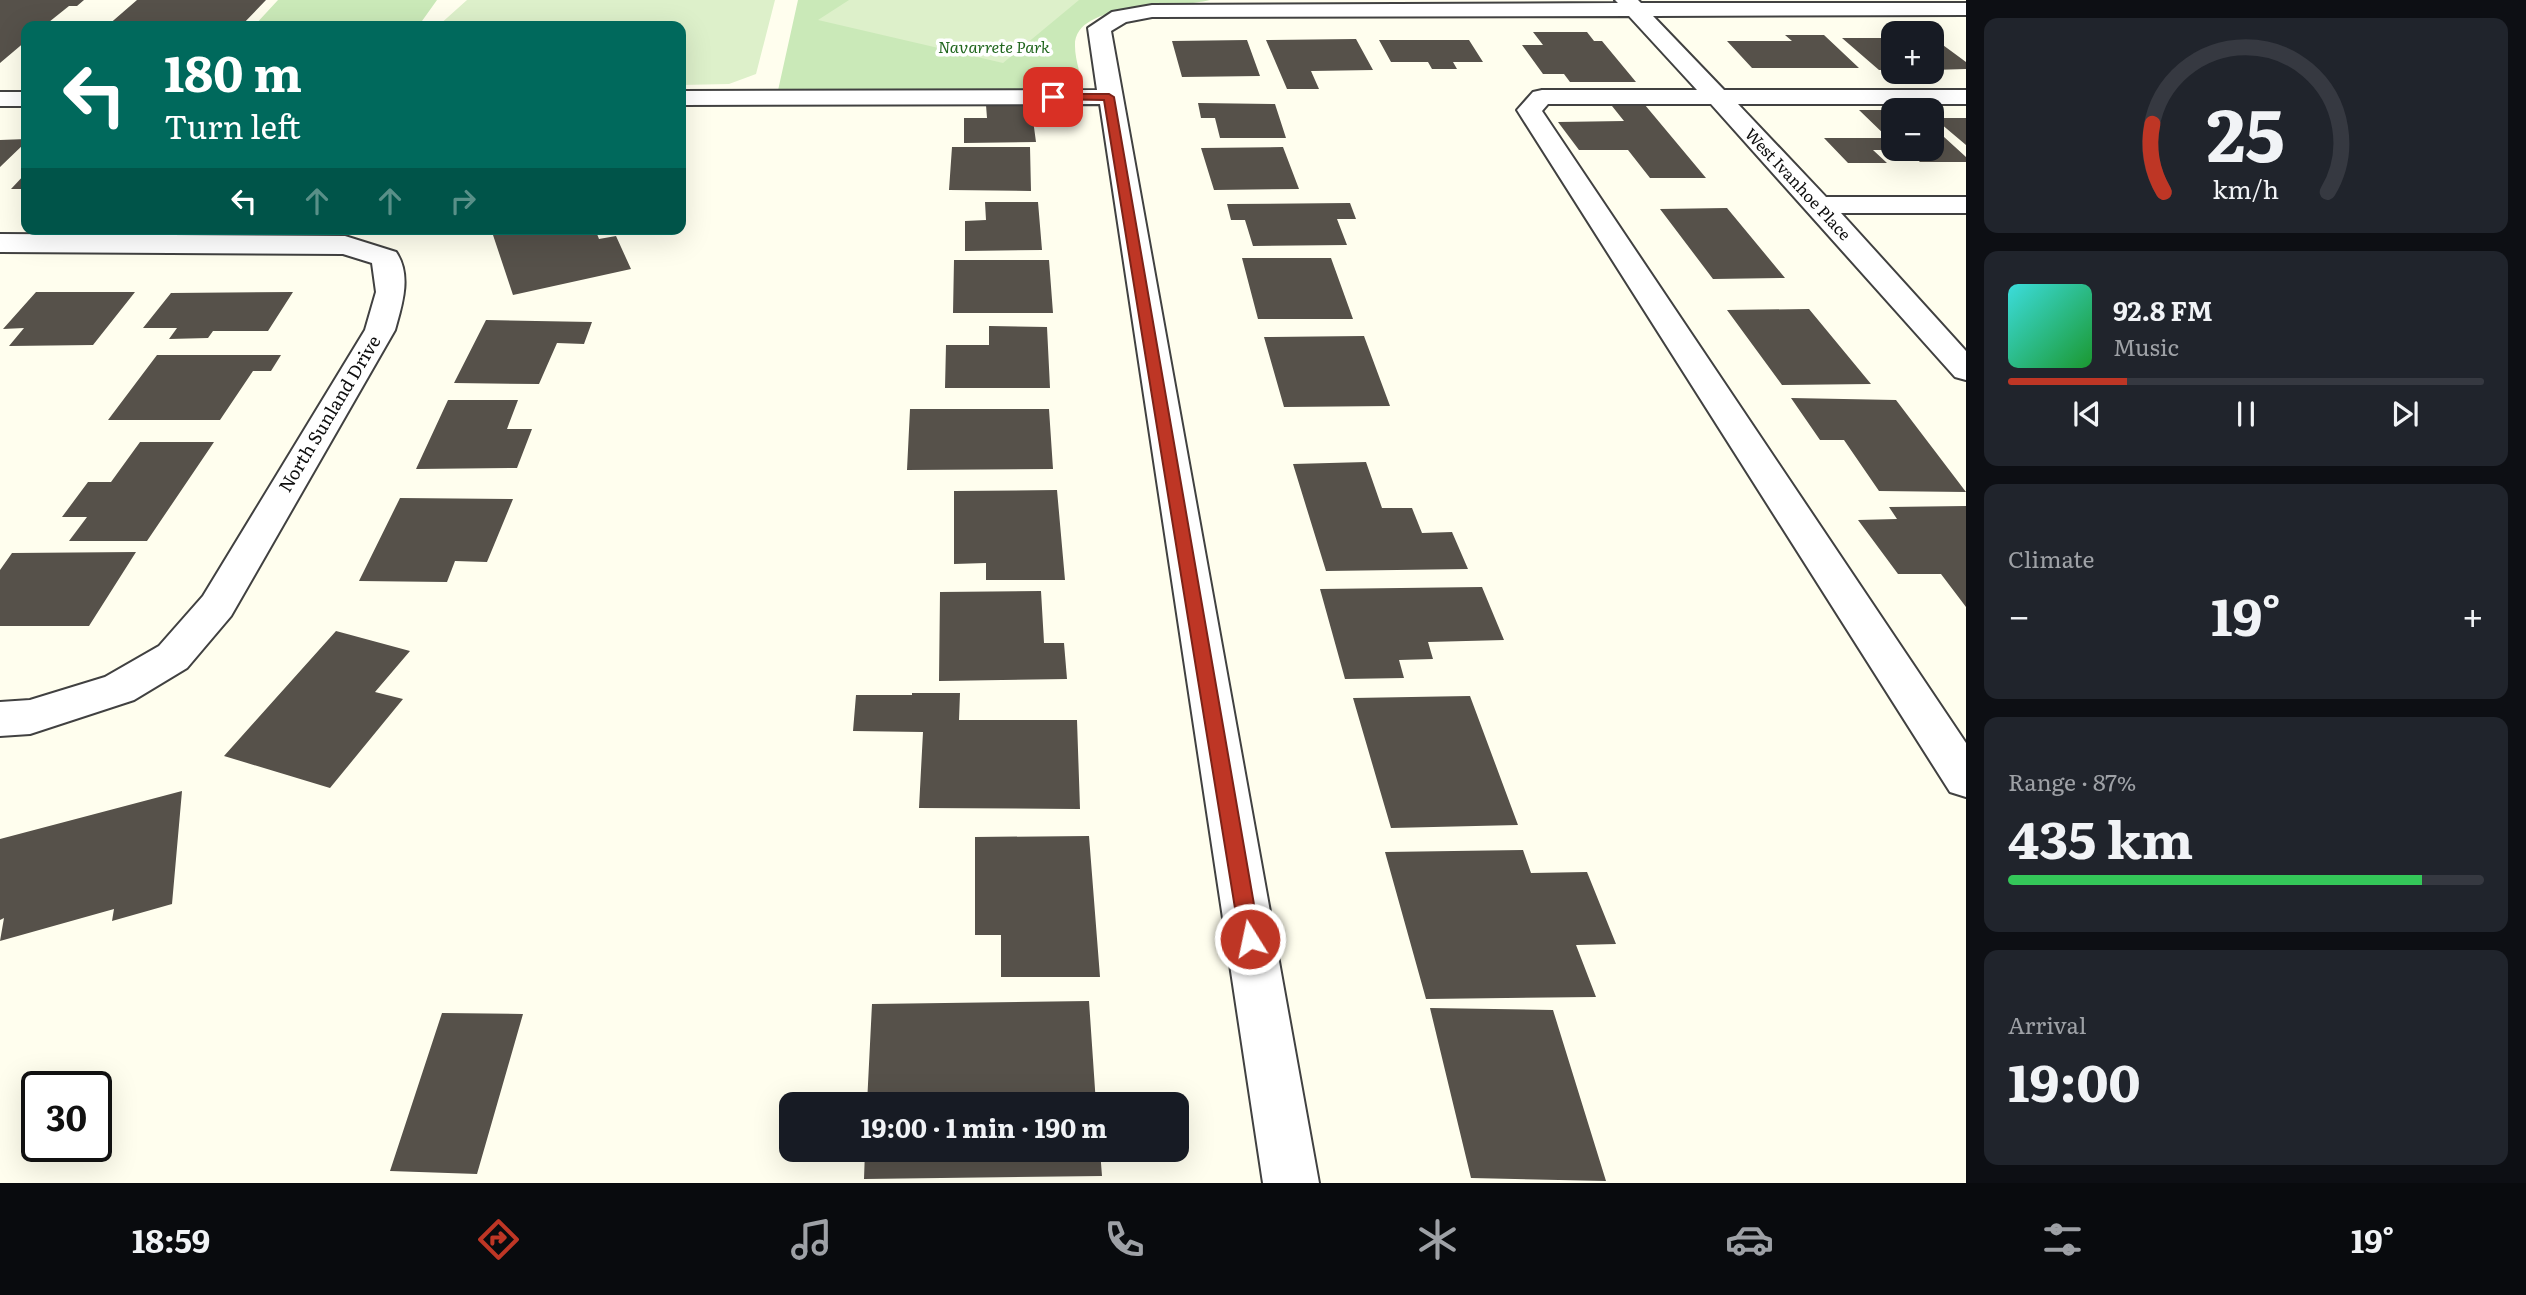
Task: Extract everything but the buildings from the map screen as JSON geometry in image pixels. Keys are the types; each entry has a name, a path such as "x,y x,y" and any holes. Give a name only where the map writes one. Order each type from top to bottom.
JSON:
{"street":[{"path":"1291,1183 1099,28 1120,17 1152,11 1250,5 1834,5 1966,9"},
{"name":"West Ivanhoe Place","path":"1631,5 1819,205 1966,370"},
{"path":"686,98 1109,97"},
{"path":"1966,97 1542,97 1529,110 1966,779"},
{"path":"0,99 21,99"},
{"path":"1819,205 1966,205"},
{"name":"North Sunland Drive","path":"0,243 345,245 386,258 391,292 380,330 217,606 173,657 119,689 30,717 0,719"}],"green space":[{"path":"278,0 437,0 422,21 259,21"},
{"path":"467,0 775,0 756,74 729,84 686,85 686,21 444,21"},
{"name":"Navarrete Park","path":"798,0 1210,0 1130,9 1091,21 1079,31 1075,46 1084,93 777,95"},
{"path":"849,0 1079,0 1003,63 818,20"}],"route":[{"path":"1053,97 1109,97 1250,939"}]}
